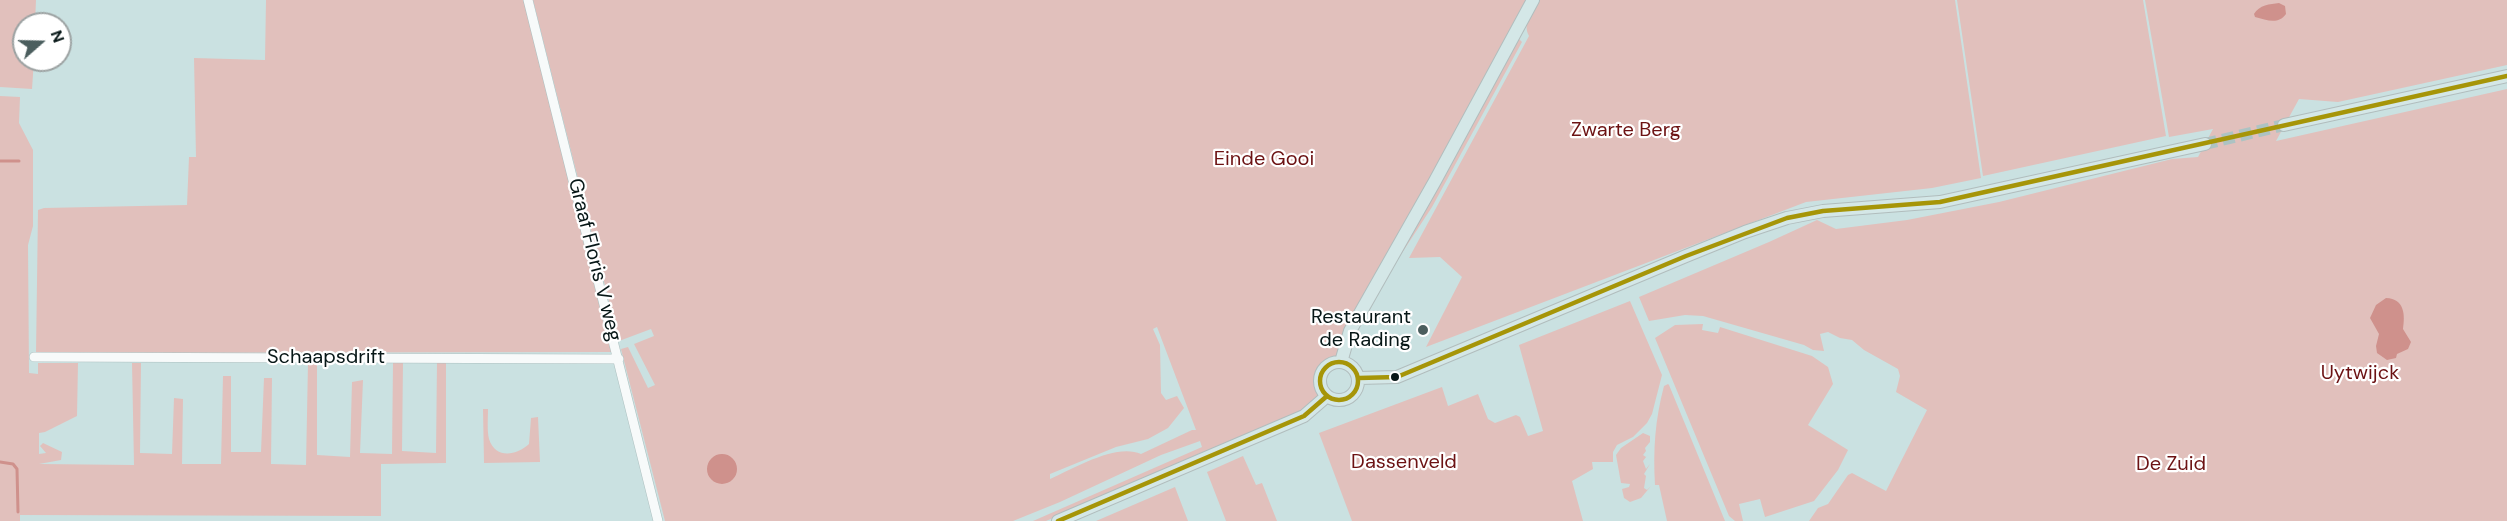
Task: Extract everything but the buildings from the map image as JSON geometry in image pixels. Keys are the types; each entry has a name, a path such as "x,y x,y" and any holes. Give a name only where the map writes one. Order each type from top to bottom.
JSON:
{"main road":[{"path":"1341,362 1350,331 1435,181 1533,0"},
{"path":"2284,125 2507,76"},
{"path":"1359,378 1404,375 1686,256 1745,232 1788,218 1823,211 1940,202 2205,144"},
{"path":"1341,362 1353,367 1359,378 1355,393 1349,399 1341,401 1327,396 1320,386 1322,374 1330,365 1341,362"},
{"path":"1058,521 1304,416 1327,396"}],"street":[{"name":"Graaf Floris V weg","path":"528,0 658,521"},
{"name":"Schaapsdrift","path":"34,357 619,360"}],"green space":[{"path":"0,0 36,0 36,12 12,12 12,72 33,72 32,89 0,87"},
{"path":"266,0 524,0 613,352 36,353 38,210 187,205 189,157 196,157 194,58 265,60"},
{"name":"Einde Gooi","path":"533,0 1532,0 1303,422 1203,452 1046,521 1033,521 1202,447 1200,441 1161,455 1013,521 665,521 621,349 628,347 648,388 655,385 634,344 654,336 651,329 619,341","holes":["1157,327 1196,430 1141,454 1131,451 1096,458 1050,479 1050,474 1116,447 1148,439 1168,428 1184,408 1177,396 1166,400 1161,393 1160,345 1153,329"]},
{"name":"Zwarte Berg","path":"1538,0 1955,0 1981,178 1932,188 1806,202 1426,347 1462,277 1440,257 1409,258 1529,36 1527,22"},
{"path":"1957,0 2143,0 2166,136 1983,176"},
{"path":"2145,0 2507,0 2507,65 2338,102 2299,99 2276,141 2507,89 2507,521 1809,521 1818,508 1828,504 1848,475 1852,473 1886,491 1927,410 1896,392 1900,376 1898,369 1864,350 1852,340 1840,338 1828,332 1820,334 1824,351 1813,350 1804,345 1703,316 1685,315 1649,321 1639,297 1817,220 1836,229 1907,220 1999,202 2172,159 2198,157 2213,129 2169,137"},
{"path":"1518,38 1522,42 1432,207 1377,291"},
{"path":"0,96 20,97 19,123 33,150 33,226 28,245 29,373 38,374 38,363 78,363 77,416 39,433 39,454 46,453 40,446 43,443 62,452 61,460 39,464 134,465 132,363 141,363 140,453 172,454 174,398 183,399 182,464 221,464 223,376 231,376 231,452 261,452 264,378 272,378 271,464 306,465 308,363 317,363 317,455 350,457 352,382 363,380 360,453 392,454 393,363 403,362 402,451 436,453 437,362 446,362 446,463 381,464 381,516 20,515 20,521 0,521"},
{"name":"Dassenveld","path":"1630,301 1662,375 1652,414 1647,423 1633,437 1617,445 1613,452 1613,462 1592,462 1593,469 1572,481 1583,521 1352,521 1319,433 1442,387 1448,406 1478,394 1488,419 1495,423 1516,415 1520,417 1528,436 1543,431 1519,345"},
{"path":"1703,324 1702,330 1718,333 1720,327 1812,356 1828,367 1833,384 1808,425 1848,450 1838,470 1814,501 1765,517 1760,499 1739,504 1743,521 1735,521 1729,516 1655,338 1675,325"},
{"path":"1668,384 1725,521 1667,521 1659,485 1655,485 1654,460 1659,411 1664,386"},
{"path":"483,409 488,409 489,439 492,446 507,454 519,451 529,444 531,418 538,417 540,462 484,463"},
{"path":"1643,433 1650,436 1650,442 1643,455 1646,457 1650,452 1643,461 1646,469 1650,464 1644,474 1646,476 1644,488 1647,490 1651,486 1641,498 1630,502 1624,498 1622,489 1629,487 1630,484 1621,483 1616,455 1621,448"},
{"path":"1243,456 1256,485 1262,483 1277,521 1226,521 1207,472"},
{"path":"1175,487 1188,521 1096,521"}],"shaded area":[{"path":"2279,3 2285,6 2286,14 2279,20 2272,21 2255,17 2256,11 2262,7"},
{"path":"2386,298 2397,301 2400,305 2404,313 2403,329 2411,342 2408,349 2397,354 2396,358 2387,360 2377,353 2379,334 2370,318 2376,305"},
{"path":"722,454 732,459 737,469 732,479 722,484 712,479 707,469 712,459"}],"waterway":[{"path":"0,161 19,161"},
{"path":"0,462 13,464 17,469 18,512"}],"tunnel":[{"path":"2205,144 2284,125"}],"transit line":[{"path":"1359,378 1397,377 1686,256 1787,218 1823,211 1940,202 2507,76"},
{"path":"1339,362 1353,367 1358,381 1353,395 1339,400 1325,395 1320,381 1325,367 1339,362"},
{"path":"1058,521 1304,416 1327,396"}],"place":[{"name":"Restaurant de Rading","path":"1423,330"}],"park label":[{"name":"Uytwijck","path":"2360,374"},
{"name":"De Zuid","path":"2171,465"}]}
